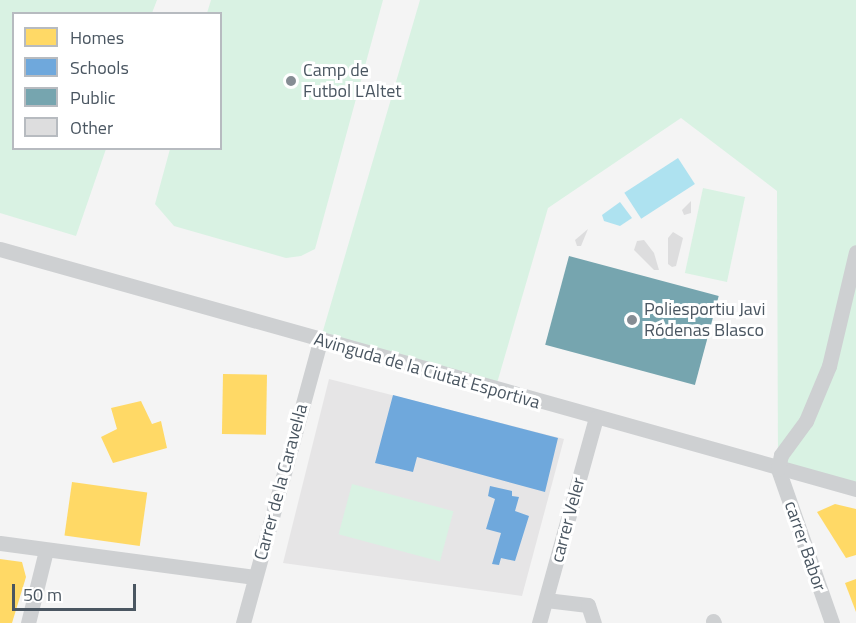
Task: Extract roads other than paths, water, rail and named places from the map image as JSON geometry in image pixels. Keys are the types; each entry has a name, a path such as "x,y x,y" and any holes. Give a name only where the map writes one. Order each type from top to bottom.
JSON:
{"street":[{"name":"Avinguda de la Ciutat Esportiva","path":"0,249 278,326 320,341 856,489"},
{"path":"778,469 781,454 806,421 829,366 856,252"},
{"name":"Carrer de la Caravel·la","path":"243,623 320,341"},
{"name":"carrer Veler","path":"540,623 596,418"},
{"name":"carrer Babor","path":"778,469 832,623"},
{"path":"0,543 255,578"},
{"path":"27,623 46,550"},
{"path":"546,600 588,605 594,623"}],"water":[{"path":"678,158 695,184 641,219 624,193"},
{"path":"620,202 632,218 620,226 604,221 602,215"}],"place":[{"name":"Camp de Futbol L'Altet","path":"291,81"},
{"name":"Poliesportiu Javi Ródenas Blasco","path":"632,320"}]}
